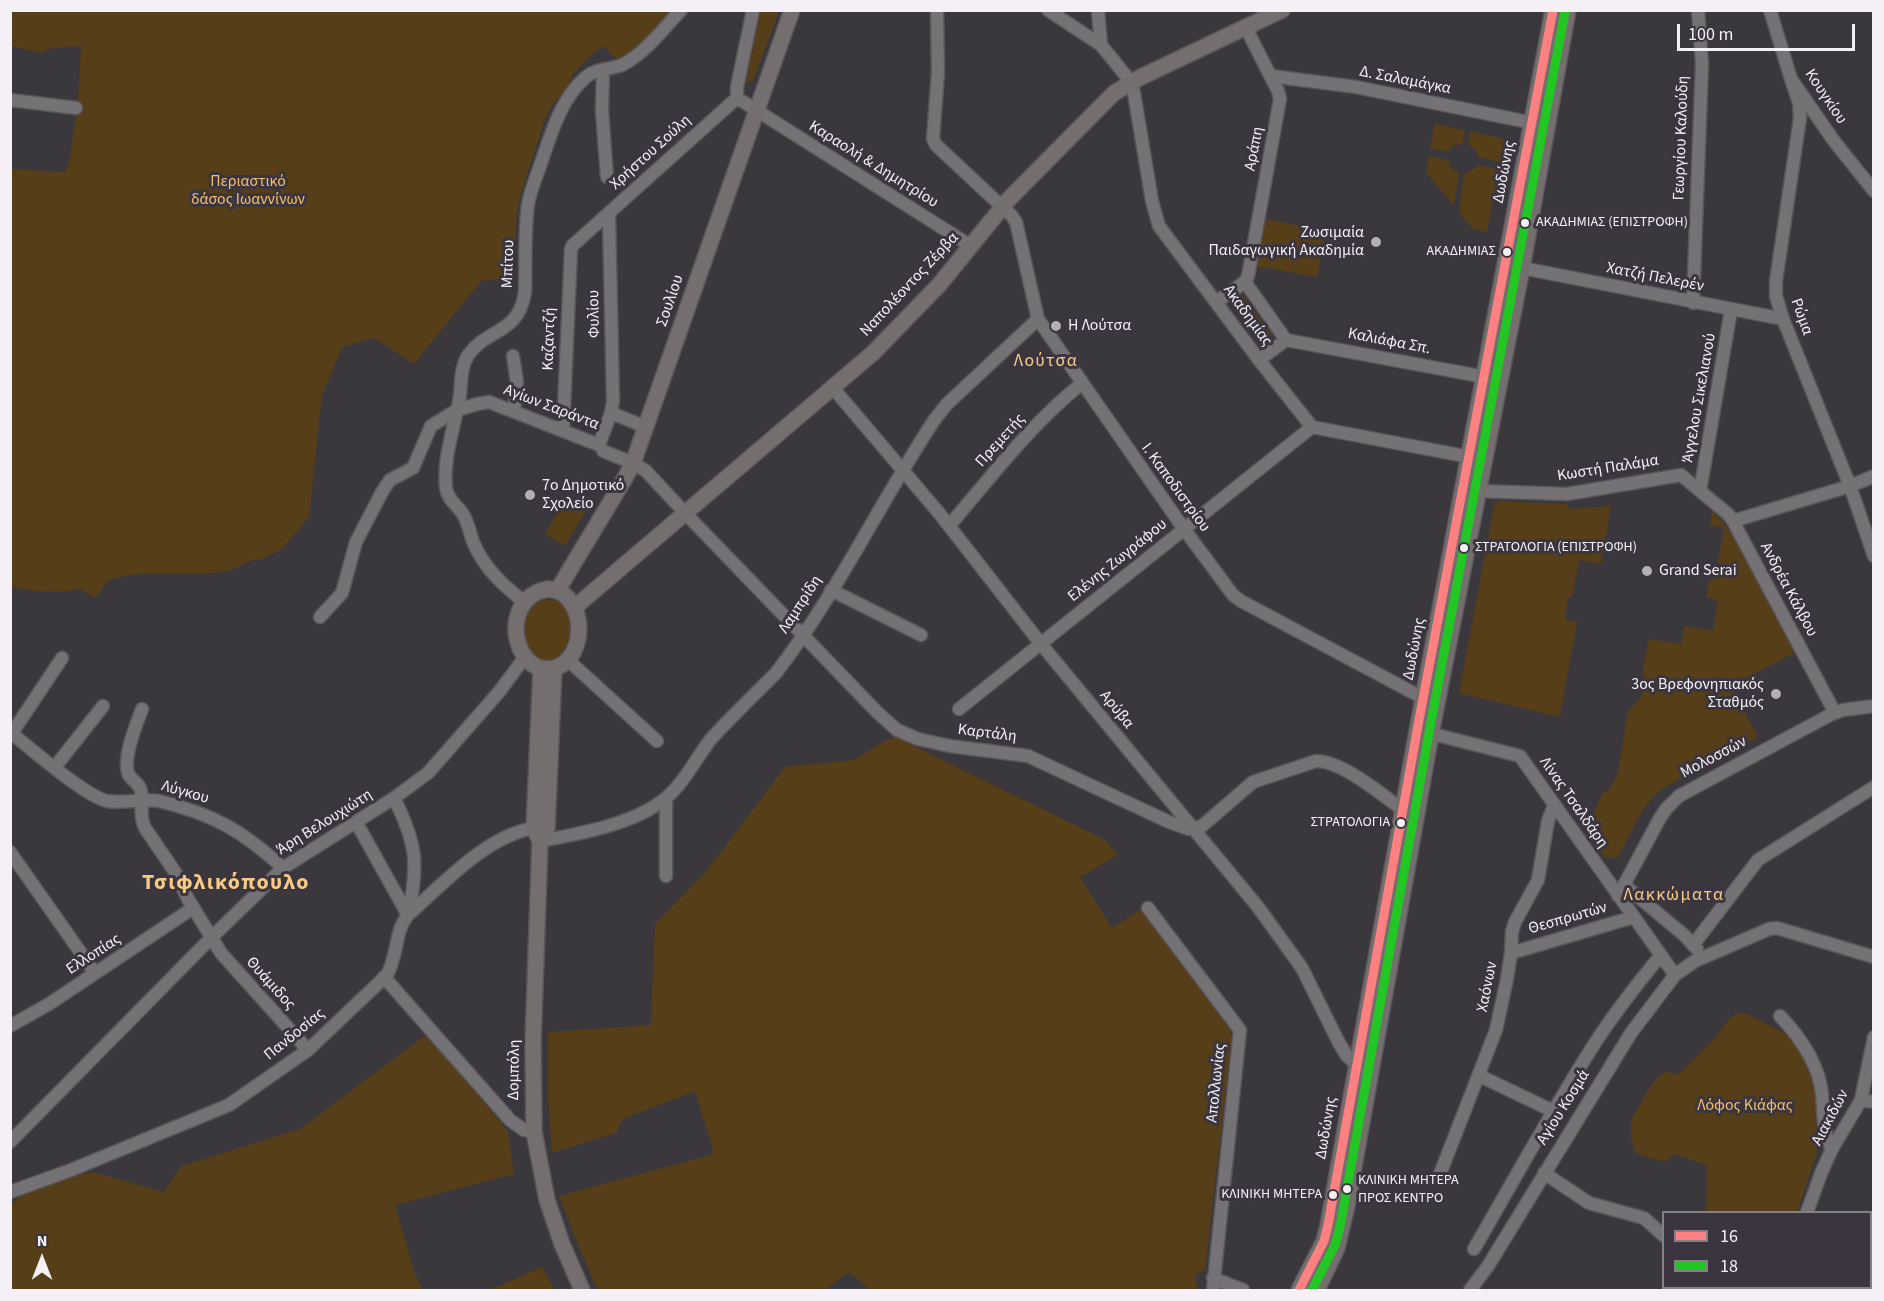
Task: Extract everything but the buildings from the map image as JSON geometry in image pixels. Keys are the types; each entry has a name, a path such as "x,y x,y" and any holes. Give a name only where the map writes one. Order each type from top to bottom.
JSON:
{"main road":[{"name":"Σουλίου","path":"557,591 633,463 792,10"},
{"name":"Ναπολέοντος Ζέρβα","path":"575,607 873,353 939,285 1003,206 1107,99 1131,82 1282,10"},
{"name":"Δωδώνης","path":"1299,1290 1326,1234 1403,810 1424,732 1479,491 1569,10"},
{"name":"Δωδώνης","path":"1317,1290 1337,1248 1347,1206 1424,732 1424,698 1533,123 1550,12"},
{"path":"540,591 557,591 569,599 575,607 578,631 575,649 569,661 563,665 547,668 533,665 525,657 520,647 517,631 519,613 530,596 540,591"},
{"name":"Δομπόλη","path":"547,668 547,828 537,835 533,1042 534,1132 548,1204 582,1290"}],"street":[{"name":"Μπίτου","path":"524,602 489,570 473,542 464,516 448,497 446,471 462,371 466,358 477,345 509,326 523,300 528,203 555,122 562,108 584,78 591,73 617,67 633,58 681,10"},
{"path":"753,10 737,87 737,98 757,111"},
{"name":"Ι. Καποδιστρίου","path":"937,10 938,72 933,139 936,145 1011,213 1016,222 1038,320 1081,384 1233,595 1424,698"},
{"path":"1048,10 1101,45 1131,82"},
{"path":"1098,10 1101,45"},
{"name":"Γεωργίου Καλούδη","path":"1693,303 1702,64 1698,10"},
{"name":"Κουγκίου","path":"1770,10 1791,79 1874,191"},
{"name":"Αράπη","path":"1245,282 1280,105 1278,91 1271,75 1246,28"},
{"path":"603,70 602,111 608,177"},
{"name":"Δ. Σαλαμάγκα","path":"1271,75 1356,87 1533,123"},
{"name":"Ρώμα","path":"1791,79 1800,115 1776,281 1776,296 1783,319 1850,486 1874,556"},
{"name":"Ακαδημίας","path":"1131,82 1157,222 1258,360 1312,427"},
{"name":"Χρήστου Σούλη","path":"570,249 737,98"},
{"path":"10,100 76,108"},
{"name":"Καραολή & Δημητρίου","path":"757,111 971,246"},
{"name":"Φυλίου","path":"609,214 613,401 611,413"},
{"name":"Καζαντζή","path":"563,430 570,249"},
{"name":"Χατζή Πελερέν","path":"1522,268 1783,319"},
{"path":"1216,302 1245,282 1286,340 1258,360"},
{"name":"Άγγελου Σικελιανού","path":"1700,491 1731,310"},
{"name":"Λαμπρίδη","path":"537,835 606,826 634,816 666,798 675,789 711,740 776,673 831,590 935,419 947,404 1038,320"},
{"name":"Καλιάφα Σπ.","path":"1286,340 1485,377"},
{"path":"513,356 517,382 514,411"},
{"name":"Πρεμετής","path":"949,526 1016,447 1066,396 1081,384"},
{"name":"Αρύβα","path":"833,387 949,526 1041,644 1258,907 1308,979 1342,1049 1356,1064"},
{"name":"Αγίων Σαράντα","path":"320,617 342,593 356,542 389,481 413,468 431,426 457,410 489,402 598,445 611,413 646,427"},
{"path":"1312,427 1470,457"},
{"name":"Ελένης Ζωγράφου","path":"959,709 1312,427"},
{"path":"603,451 633,463 650,475 685,513"},
{"name":"Κωστή Παλάμα","path":"1479,491 1567,494 1678,475 1700,491"},
{"path":"1733,521 1850,486 1874,476"},
{"name":"Ανδρέα Κάλβου","path":"1700,491 1733,521 1835,713"},
{"name":"Καρτάλη","path":"685,513 890,726 902,734 938,744 1028,756 1169,822 1193,829"},
{"path":"831,590 921,635"},
{"name":"Άρη Βελουχιώτη","path":"10,1142 283,868 414,785 434,767 499,692 525,657"},
{"path":"11,733 62,658"},
{"path":"569,661 657,741"},
{"path":"55,767 103,706"},
{"name":"Μολοσσών","path":"1621,891 1660,818 1679,796 1835,713 1874,706"},
{"name":"Θυάμιδος","path":"142,709 129,748 127,768 129,775 140,787 142,821 145,828 175,872 193,908 224,957 308,1050"},
{"name":"Λίνας Τσαλδάρη","path":"1424,732 1518,755 1621,891"},
{"name":"Λύγκου","path":"11,733 99,798 116,802 151,800 166,803 226,824 255,843 283,868"},
{"path":"1193,829 1209,822 1253,782 1316,761 1341,767 1403,810"},
{"path":"1693,945 1758,860 1874,787"},
{"path":"394,798 406,823 414,851 413,892 408,915"},
{"path":"666,798 666,876"},
{"name":"Χαόνων","path":"1440,1174 1496,1030 1512,953 1512,932 1538,880 1548,821 1554,805"},
{"path":"356,822 408,915"},
{"name":"Πανδοσίας","path":"10,1192 71,1170 229,1105 308,1050 384,977 392,966 400,927 408,915 490,846 508,835 537,835"},
{"path":"10,852 95,973"},
{"path":"1621,891 1634,918 1675,975"},
{"path":"1621,891 1684,935 1703,957"},
{"name":"Ελλοπίας","path":"11,1025 48,1004 193,908"},
{"name":"Απολλωνίας","path":"1148,908 1240,1030 1213,1284"},
{"name":"Θεσπρωτών","path":"1512,953 1634,918"},
{"name":"Αγίου Κοσμά","path":"1470,1290 1488,1266 1631,1033 1675,975 1703,957 1769,929 1777,928 1874,957"},
{"path":"1474,1248 1553,1111 1596,1042 1661,955"},
{"path":"384,977 510,1120 519,1128 534,1132"},
{"path":"1780,1016 1801,1042 1816,1070 1822,1093 1825,1132 1832,1149"},
{"name":"Αιακιδών","path":"1808,1211 1832,1149 1867,1101 1874,1037"},
{"path":"1480,1076 1553,1111"},
{"path":"1544,1173 1589,1203 1644,1218 1662,1234"},
{"path":"1213,1284 1243,1290"}],"green space":[{"name":"Περιαστικό δάσος Ιωαννίνων","path":"11,11 677,11 642,46 619,59 604,46 597,50 573,74 570,85 553,104 546,116 520,197 513,277 481,281 414,364 374,338 342,347 322,395 309,517 282,549 260,560 254,559 225,571 143,574 115,578 106,583 95,598 80,589 46,592 11,586 11,169 65,172 69,163 78,103 81,46 47,49 42,53 11,46"},
{"path":"759,11 779,11 753,81 746,82"},
{"path":"1435,124 1465,130 1463,143 1453,146 1449,152 1430,148"},
{"path":"1470,131 1504,139 1500,162 1478,157 1476,150 1468,144"},
{"path":"1429,156 1448,160 1450,167 1459,173 1454,206 1426,172"},
{"path":"1477,165 1499,169 1487,232 1473,229 1459,212 1464,174"},
{"path":"1264,219 1326,231 1317,277 1256,266"},
{"path":"1242,294 1272,335 1261,343 1232,302"},
{"path":"566,497 587,509 565,546 545,534"},
{"path":"1495,501 1567,504 1570,509 1611,506 1601,564 1579,560 1572,597 1568,597 1565,620 1577,622 1560,717 1459,693"},
{"path":"1712,511 1721,519 1741,547 1796,652 1731,686 1758,737 1662,789 1642,812 1618,858 1605,858 1586,831 1603,792 1608,792 1618,772 1628,711 1642,697 1643,667 1649,639 1681,644 1684,626 1713,631 1718,600 1706,597 1709,579 1715,579 1724,528 1710,525"},
{"path":"544,600 558,602 567,610 570,622 570,636 565,648 557,658 547,661 535,657 530,652 523,633 527,612 534,604"},
{"path":"896,737 1105,840 1118,855 1080,877 1112,928 1143,908 1230,1029 1232,1038 1205,1270 1196,1274 1197,1290 870,1290 849,1272 825,1290 598,1290 559,1196 714,1154 695,1091 623,1119 616,1133 552,1153 548,1100 548,1034 550,1032 651,1025 655,924 708,869 785,767 854,760 888,739"},
{"name":"Λόφος Κιάφας","path":"1737,1013 1747,1014 1783,1032 1796,1044 1806,1060 1816,1099 1817,1153 1797,1211 1706,1211 1707,1165 1674,1154 1664,1162 1635,1153 1631,1138 1631,1120 1650,1087 1660,1075 1667,1071 1678,1075 1717,1036 1728,1020"},
{"path":"427,1034 508,1131 514,1174 395,1205 415,1274 423,1290 11,1290 11,1205 20,1196 66,1178 94,1172 164,1192 181,1166 300,1129"},
{"path":"542,1267 555,1290 490,1290"}],"transit line":[{"name":"16","path":"1299,1290 1324,1241 1328,1225 1419,720 1553,10"},
{"name":"18","path":"1312,1290 1335,1245 1340,1227 1431,722 1565,12"}],"place":[{"name":"ΑΚΑΔΗΜΙΑΣ (ΕΠΙΣΤΡΟΦΗ)","path":"1525,223"},
{"name":"Ζωσιμαία Παιδαγωγική Ακαδημία","path":"1376,242"},
{"name":"ΑΚΑΔΗΜΙΑΣ","path":"1507,252"},
{"name":"Η Λούτσα","path":"1056,326"},
{"name":"7ο Δημοτικό Σχολείο","path":"530,495"},
{"name":"ΣΤΡΑΤΟΛΟΓΙΑ (ΕΠΙΣΤΡΟΦΗ)","path":"1464,548"},
{"name":"Grand Serai","path":"1647,571"},
{"name":"3ος Βρεφονηπιακός Σταθμός","path":"1776,694"},
{"name":"ΣΤΡΑΤΟΛΟΓΙΑ","path":"1401,823"},
{"name":"ΚΛΙΝΙΚΗ ΜΗΤΕΡΑ ΠΡΟΣ ΚΕΝΤΡΟ","path":"1347,1189"},
{"name":"ΚΛΙΝΙΚΗ ΜΗΤΕΡΑ","path":"1333,1195"}],"district":[{"name":"Λούτσα","path":"1046,362"},
{"name":"Τσιφλικόπουλο","path":"226,884"},
{"name":"Λακκώματα","path":"1674,896"}]}
